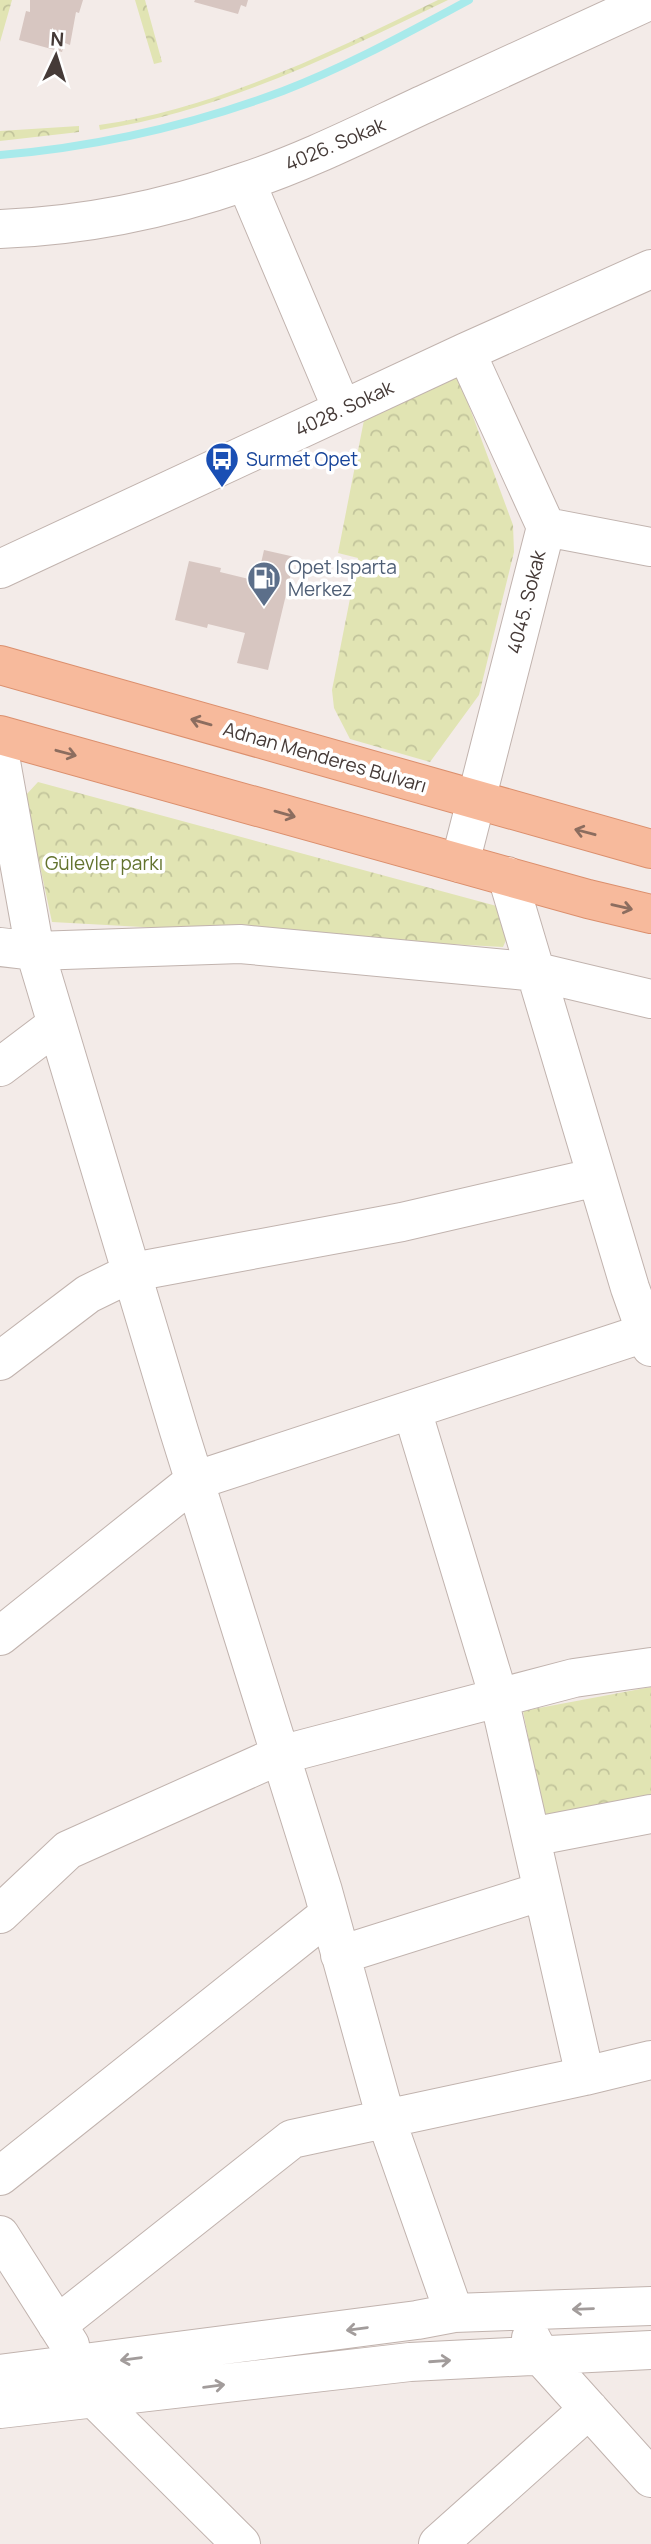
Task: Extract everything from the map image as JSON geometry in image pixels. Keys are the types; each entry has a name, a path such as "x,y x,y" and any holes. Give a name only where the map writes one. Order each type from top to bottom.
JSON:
{"main road":[{"name":"Adnan Menderes Bulvarı","path":"0,665 651,849"},
{"path":"0,735 651,914"}],"street":[{"name":"4026. Sokak","path":"0,229 105,218 184,200 246,182 327,149 651,0"},
{"path":"246,182 342,409"},
{"name":"4028. Sokak","path":"0,569 342,409 651,269"},
{"name":"4045. Sokak","path":"460,863 546,527 466,352"},
{"path":"546,527 651,547"},
{"path":"0,756 18,949 57,1024 194,1480 329,1914 386,2119 454,2313"},
{"path":"0,1636 194,1480 649,1337 630,1288 507,876"},
{"path":"18,949 240,944 537,972 651,999"},
{"path":"0,1067 57,1024"},
{"path":"0,1361 88,1294 133,1272 402,1222 597,1177"},
{"path":"412,1410 499,1698 585,2076"},
{"path":"0,1914 68,1850 280,1755 574,1678 651,1667"},
{"path":"531,1837 651,1814"},
{"path":"340,1955 543,1891"},
{"path":"0,2176 329,1914"},
{"path":"57,2325 292,2139 651,2060"},
{"path":"0,2235 57,2325 89,2383 241,2544"},
{"path":"0,2409 89,2383 454,2313 651,2306"},
{"path":"518,2311 540,2354 651,2478"},
{"path":"0,2374 89,2383 540,2354 651,2350"},
{"path":"438,2544 589,2409"}],"green space":[{"path":"0,0 12,0 0,42"},
{"path":"135,0 145,0 162,62 154,64"},
{"path":"438,0 448,0 278,78 191,109 100,130 99,125 186,106 273,76"},
{"path":"79,126 79,132 0,141 0,131"},
{"path":"458,376 513,525 514,552 479,695 430,762 350,739 334,708 332,690 358,558 338,553 364,420"},
{"name":"Gülevler parkı","path":"38,782 504,908 510,931 503,947 52,922 25,796"},
{"path":"651,1687 651,1799 544,1819 523,1711"}],"building":[{"path":"30,0 83,0 79,13 76,12 70,45 65,43 62,52 19,40 26,11 30,12"},
{"path":"248,0 246,7 241,5 238,14 194,2"},
{"path":"264,550 295,557 268,670 237,663 245,633 175,620 189,561 221,568 220,572 257,581"}],"waterway":[{"path":"0,155 144,133 249,103 331,71 469,0"}],"place":[{"name":"Surmet Opet","path":"222,489"},
{"name":"Opet Isparta Merkez","path":"264,608"}]}
